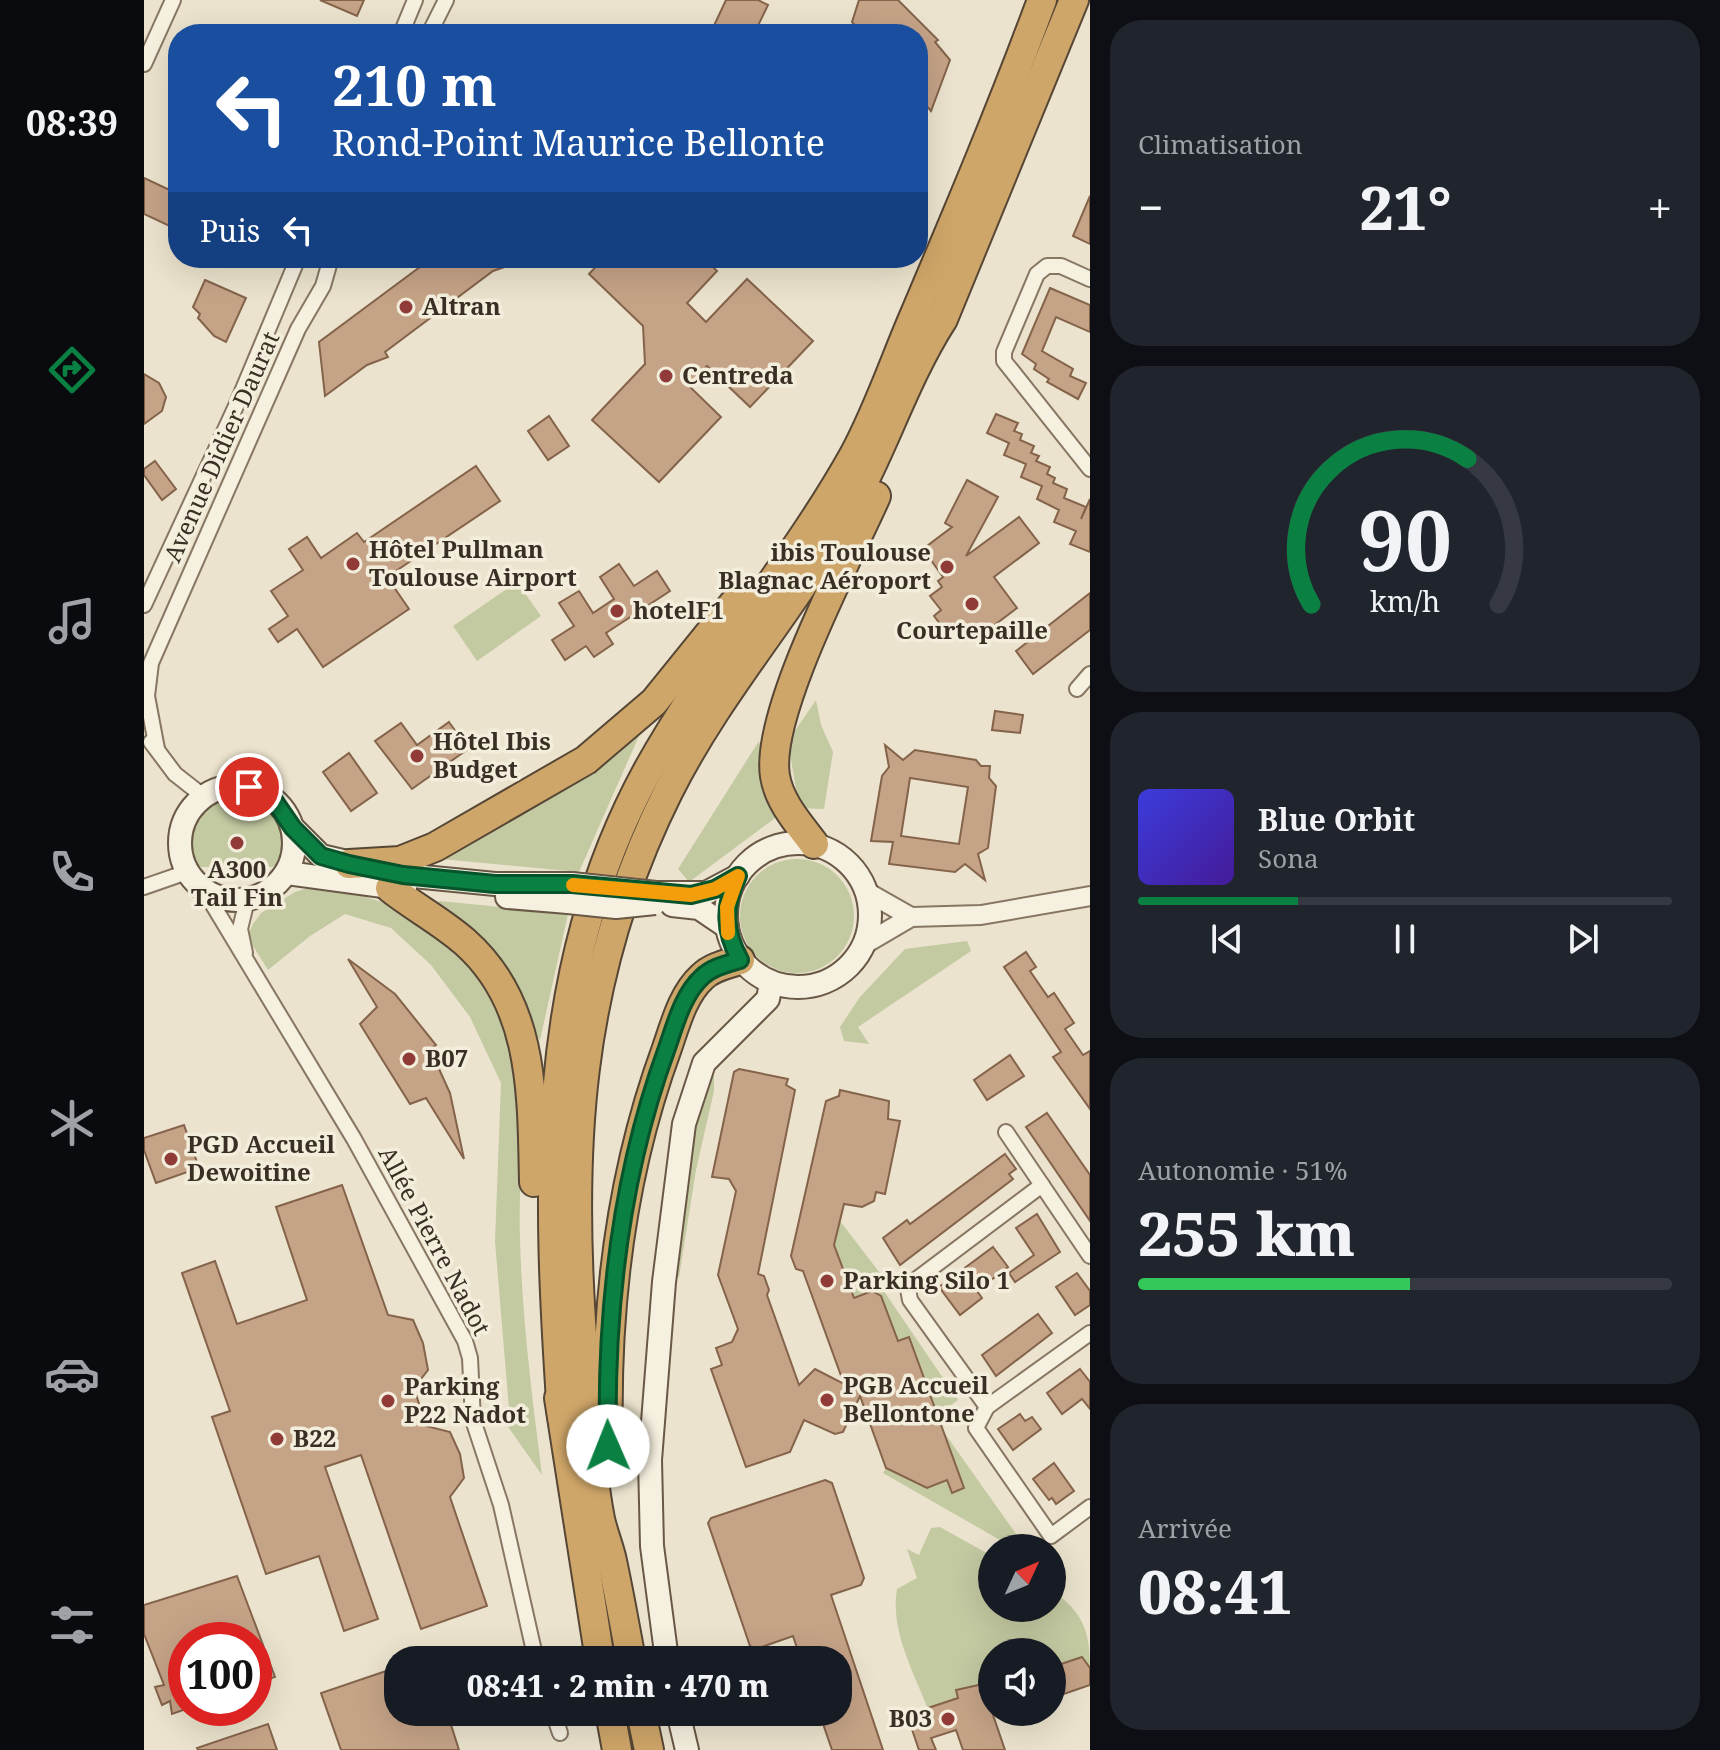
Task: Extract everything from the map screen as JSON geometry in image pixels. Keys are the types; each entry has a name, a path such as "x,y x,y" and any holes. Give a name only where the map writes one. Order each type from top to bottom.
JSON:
{"highway":[{"path":"562,1416 552,1202 555,1084 569,995 588,918 613,847 647,772 855,453 1010,88 1042,0"},
{"path":"628,1646 611,1559 600,1522 589,1436 575,1214 580,1089 602,961 639,852 670,789 705,725 843,521 886,441 925,347 943,319 1074,0"},
{"path":"814,844 789,812 775,777 778,725 945,342 943,319"},
{"path":"349,864 400,861 435,847 586,760 654,702 734,603 763,594"},
{"path":"390,888 468,945 510,1004 525,1042 532,1085 534,1188 544,1299 598,1646"},
{"path":"611,1559 615,1526 608,1446 608,1334 617,1249 638,1136 672,1032 693,987 711,970 740,960"},
{"path":"613,1726 617,1750"},
{"path":"644,1726 649,1750"}],"main road":[{"path":"293,828 294,855 287,873 270,891 247,900 231,901 204,890 187,872 179,839 187,816 203,796 218,789 249,787 273,799 293,828 321,856 403,875 570,893 616,907 656,898 706,893 738,876"},
{"path":"789,843 814,844 841,856 857,872 871,909 865,944 853,964 835,978 802,987 771,983 740,960 727,927 727,907 745,865 765,850 789,843"},
{"path":"287,873 390,888 570,893"},
{"path":"656,898 699,908 727,927"},
{"path":"665,1646 652,1546 650,1460 664,1282 684,1124 704,1063 716,1047 768,999 771,983"},
{"path":"681,1726 687,1750"}],"street":[{"path":"144,64 173,0"},
{"path":"405,24 415,0"},
{"path":"434,24 446,0"},
{"path":"1090,279 1061,266 1047,266 1037,274 1004,352 1004,361 1090,469"},
{"name":"Avenue Didier Daurat","path":"144,605 294,268"},
{"name":"Avenue Didier Daurat","path":"157,749 147,696 151,663 298,329 323,286 328,268"},
{"path":"1077,689 1090,674"},
{"name":"Avenue Didier Daurat","path":"144,735 175,774 203,796"},
{"path":"144,887 187,872"},
{"name":"Allée Pierre Nadot","path":"204,890 354,1139 465,1341 470,1358 473,1420 501,1505 533,1646"},
{"path":"867,892 911,917"},
{"path":"865,944 911,917 981,915 1090,896"},
{"name":"Allée Pierre Nadot","path":"247,900 240,929 247,961"},
{"path":"1006,1132 1090,1256"},
{"path":"987,1407 910,1300 908,1289 1042,1185"},
{"path":"1090,1333 987,1407 979,1417 976,1428 981,1440 1051,1536 1090,1507"},
{"path":"558,1726 560,1733"}],"green space":[{"path":"517,582 541,616 477,661 453,626"},
{"path":"816,700 821,725 833,752 824,809 799,808 788,741"},
{"path":"642,729 579,872 431,858"},
{"path":"759,741 768,786 782,813 689,882 678,869"},
{"path":"230,796 257,802 276,817 284,840 279,867 195,867 190,843 195,822 209,807"},
{"path":"797,859 819,863 838,875 850,894 854,916 850,938 838,957 819,969 797,973 775,969 756,957 744,938 740,916 744,894 756,875 775,863"},
{"path":"317,885 387,904 413,916 443,936 486,987 505,1027 520,1090 521,1269 542,1475 506,1424 510,1421 495,1241 501,1083 470,1017 431,965 391,928 345,914 310,936 268,970 253,946 249,933 253,924 261,913 295,892"},
{"path":"440,901 568,914 540,1040 436,904"},
{"path":"967,941 971,951 858,1027 869,1044 844,1041 840,1027 860,997 905,949"},
{"path":"714,1073 714,1091 696,1170 679,1277 676,1277 686,1173 697,1122"},
{"path":"840,1221 883,1277 877,1281 958,1400 937,1415 909,1338 898,1341 881,1296 872,1291 854,1298 834,1245"},
{"path":"943,1431 1016,1534 990,1534 883,1473 886,1468 927,1488 959,1476"},
{"path":"940,1527 978,1548 978,1622 1066,1622 1066,1601 1083,1623 1090,1668 1082,1657 1066,1662 1066,1638 978,1638 978,1692 928,1709 904,1650 896,1604 897,1589 917,1578 907,1549 919,1555 931,1528"}],"building":[{"path":"320,0 364,0 357,16"},
{"path":"726,0 758,0 768,5 759,24 715,24"},
{"path":"859,0 898,0 922,24 854,24"},
{"path":"928,30 950,60 931,111 928,108"},
{"path":"144,178 168,189 168,225 144,214"},
{"path":"1090,196 1090,244 1073,236"},
{"name":"Altran","path":"419,268 502,268 493,271 385,352 388,357 367,365 325,396 319,342"},
{"name":"Centreda","path":"595,268 714,268 717,271 687,303 706,322 747,279 813,341 750,407 707,366 689,386 721,417 659,482 592,420 645,364 643,326 589,274"},
{"path":"205,280 246,298 226,342 214,336 198,318 200,314 193,307"},
{"path":"1050,288 1090,305 1090,332 1056,317 1042,351 1073,369 1070,376 1086,383 1078,399 1047,382 1049,379 1034,369 1036,364 1022,354"},
{"path":"144,374 159,383 166,397 162,411 144,424"},
{"path":"996,414 1018,423 1014,431 1022,434 1020,440 1034,446 1031,453 1039,456 1036,461 1050,467 1047,474 1055,478 1053,483 1067,489 1064,498 1086,507 1081,519 1090,499 1090,552 1070,544 1076,531 1054,522 1059,510 1037,499 1042,486 1021,477 1026,464 1004,455 1009,443 987,433"},
{"path":"549,416 569,446 548,460 528,431"},
{"path":"155,461 176,489 162,500 144,475 144,469"},
{"name":"Hôtel Pullman Toulouse Airport","path":"476,466 500,501 387,577 409,609 323,667 297,629 278,642 269,629 288,616 271,591 303,570 289,549 307,537 321,558 357,533 364,542"},
{"path":"967,480 998,497 966,556 1019,517 1039,543 994,577 1017,608 980,636 972,626 963,633 949,626 944,629 934,616 941,610 930,596 942,587 938,581 943,577 923,549 952,527 945,523"},
{"name":"hotelF1","path":"619,564 634,586 657,571 670,591 606,633 613,644 594,657 586,646 565,660 552,640 574,626 559,603 579,591 593,613 614,599 600,577"},
{"path":"1090,593 1090,630 1033,674 1016,651"},
{"path":"995,711 1023,715 1020,733 992,730"},
{"path":"449,722 468,749 412,789 375,741 401,723 417,745"},
{"path":"885,745 903,760 915,750 976,760 981,766 990,766 989,778 996,786 988,848 978,854 985,880 965,864 955,872 889,864 893,842 871,841 882,776 889,767","holes":["910,778 968,787 959,844 901,836"]},
{"path":"349,753 377,793 351,811 323,772"},
{"path":"1026,952 1036,967 1030,971 1048,997 1054,993 1074,1023 1065,1029 1083,1055 1090,1051 1090,1109 1053,1057 1061,1052 1004,967"},
{"name":"B07","path":"348,959 395,994 436,1045 430,1049 450,1093 464,1159 426,1098 410,1104 360,1024 377,1007"},
{"path":"1010,1055 1024,1076 987,1100 974,1080"},
{"path":"739,1069 788,1079 786,1085 795,1090 758,1274 764,1276 769,1290 767,1295 799,1385 815,1369 844,1384 803,1271 796,1269 791,1256 826,1101 839,1096 840,1090 889,1101 888,1119 900,1121 885,1194 876,1192 874,1201 862,1207 844,1204 834,1245 854,1298 872,1291 881,1296 898,1341 909,1337 964,1488 952,1493 947,1480 927,1488 886,1468 860,1396 843,1432 835,1434 804,1420 790,1452 746,1467 711,1369 722,1365 716,1348 732,1342 738,1329 718,1275 736,1191 729,1179 712,1177 734,1072"},
{"path":"1047,1113 1090,1175 1090,1221 1026,1127"},
{"name":"PGD Accueil Dewoitine","path":"184,1125 199,1168 156,1183 144,1150 144,1138"},
{"path":"1005,1154 1016,1169 1009,1174 1013,1179 900,1265 883,1238 907,1220 910,1224"},
{"path":"342,1185 388,1315 413,1320 423,1343 428,1370 414,1388 426,1426 450,1432 460,1454 464,1478 450,1497 487,1606 421,1629 361,1455 325,1467 378,1619 344,1631 319,1556 266,1574 212,1417 230,1411 182,1273 215,1261 237,1324 307,1300 276,1207"},
{"path":"1037,1214 1060,1252 1015,1282 1009,1273 1034,1255 1016,1228"},
{"path":"993,1247 1008,1267 977,1291 982,1298 960,1315 939,1287"},
{"path":"1077,1273 1090,1291 1090,1305 1075,1315 1056,1287"},
{"path":"1038,1314 1052,1333 996,1376 982,1355"},
{"path":"1080,1369 1090,1382 1090,1409 1082,1399 1062,1414 1047,1393"},
{"path":"1020,1414 1025,1421 1032,1417 1041,1429 1013,1450 998,1429"},
{"path":"1054,1463 1074,1491 1056,1504 1052,1498 1049,1500 1033,1479"},
{"path":"825,1480 832,1483 864,1578 861,1585 831,1595 848,1646 796,1646 793,1636 765,1646 750,1646 708,1523 711,1518"},
{"path":"237,1576 254,1622 168,1622 168,1702 162,1705 155,1687 164,1685 144,1634 144,1605"},
{"path":"1082,1657 1090,1668 1090,1685 1066,1693 1066,1662"},
{"path":"852,1658 883,1750 832,1750 824,1726 852,1726"},
{"path":"384,1672 384,1726 451,1726 459,1750 341,1750 321,1693"},
{"name":"B03","path":"978,1685 978,1726 997,1726 1005,1750 963,1750 956,1730 931,1738 936,1750 919,1750 907,1715 958,1698 956,1690"},
{"path":"269,1726 277,1750 198,1750"}],"slow traffic":[{"path":"573,885 691,895 706,893 738,876 727,907 728,933"}],"place":[{"name":"Altran","path":"406,307"},
{"name":"Centreda","path":"666,376"},
{"name":"Hôtel Pullman Toulouse Airport","path":"353,564"},
{"name":"ibis Toulouse Blagnac Aéroport","path":"947,567"},
{"name":"Courtepaille","path":"972,604"},
{"name":"hotelF1","path":"617,611"},
{"name":"Hôtel Ibis Budget","path":"417,756"},
{"name":"A300 Tail Fin","path":"237,843"},
{"name":"B07","path":"409,1059"},
{"name":"PGD Accueil Dewoitine","path":"171,1159"},
{"name":"Parking Silo 1","path":"827,1281"},
{"name":"PGB Accueil Bellontone","path":"827,1400"},
{"name":"Parking P22 Nadot","path":"388,1401"},
{"name":"B22","path":"277,1439"},
{"name":"B03","path":"948,1719"}],"route":[{"path":"249,787 273,799 284,810 293,828 321,856 403,875 495,884 572,884 691,895 706,893 738,876 727,907 727,927 740,960 711,970 693,987 672,1032 638,1136 617,1249 608,1334 608,1446"}]}
